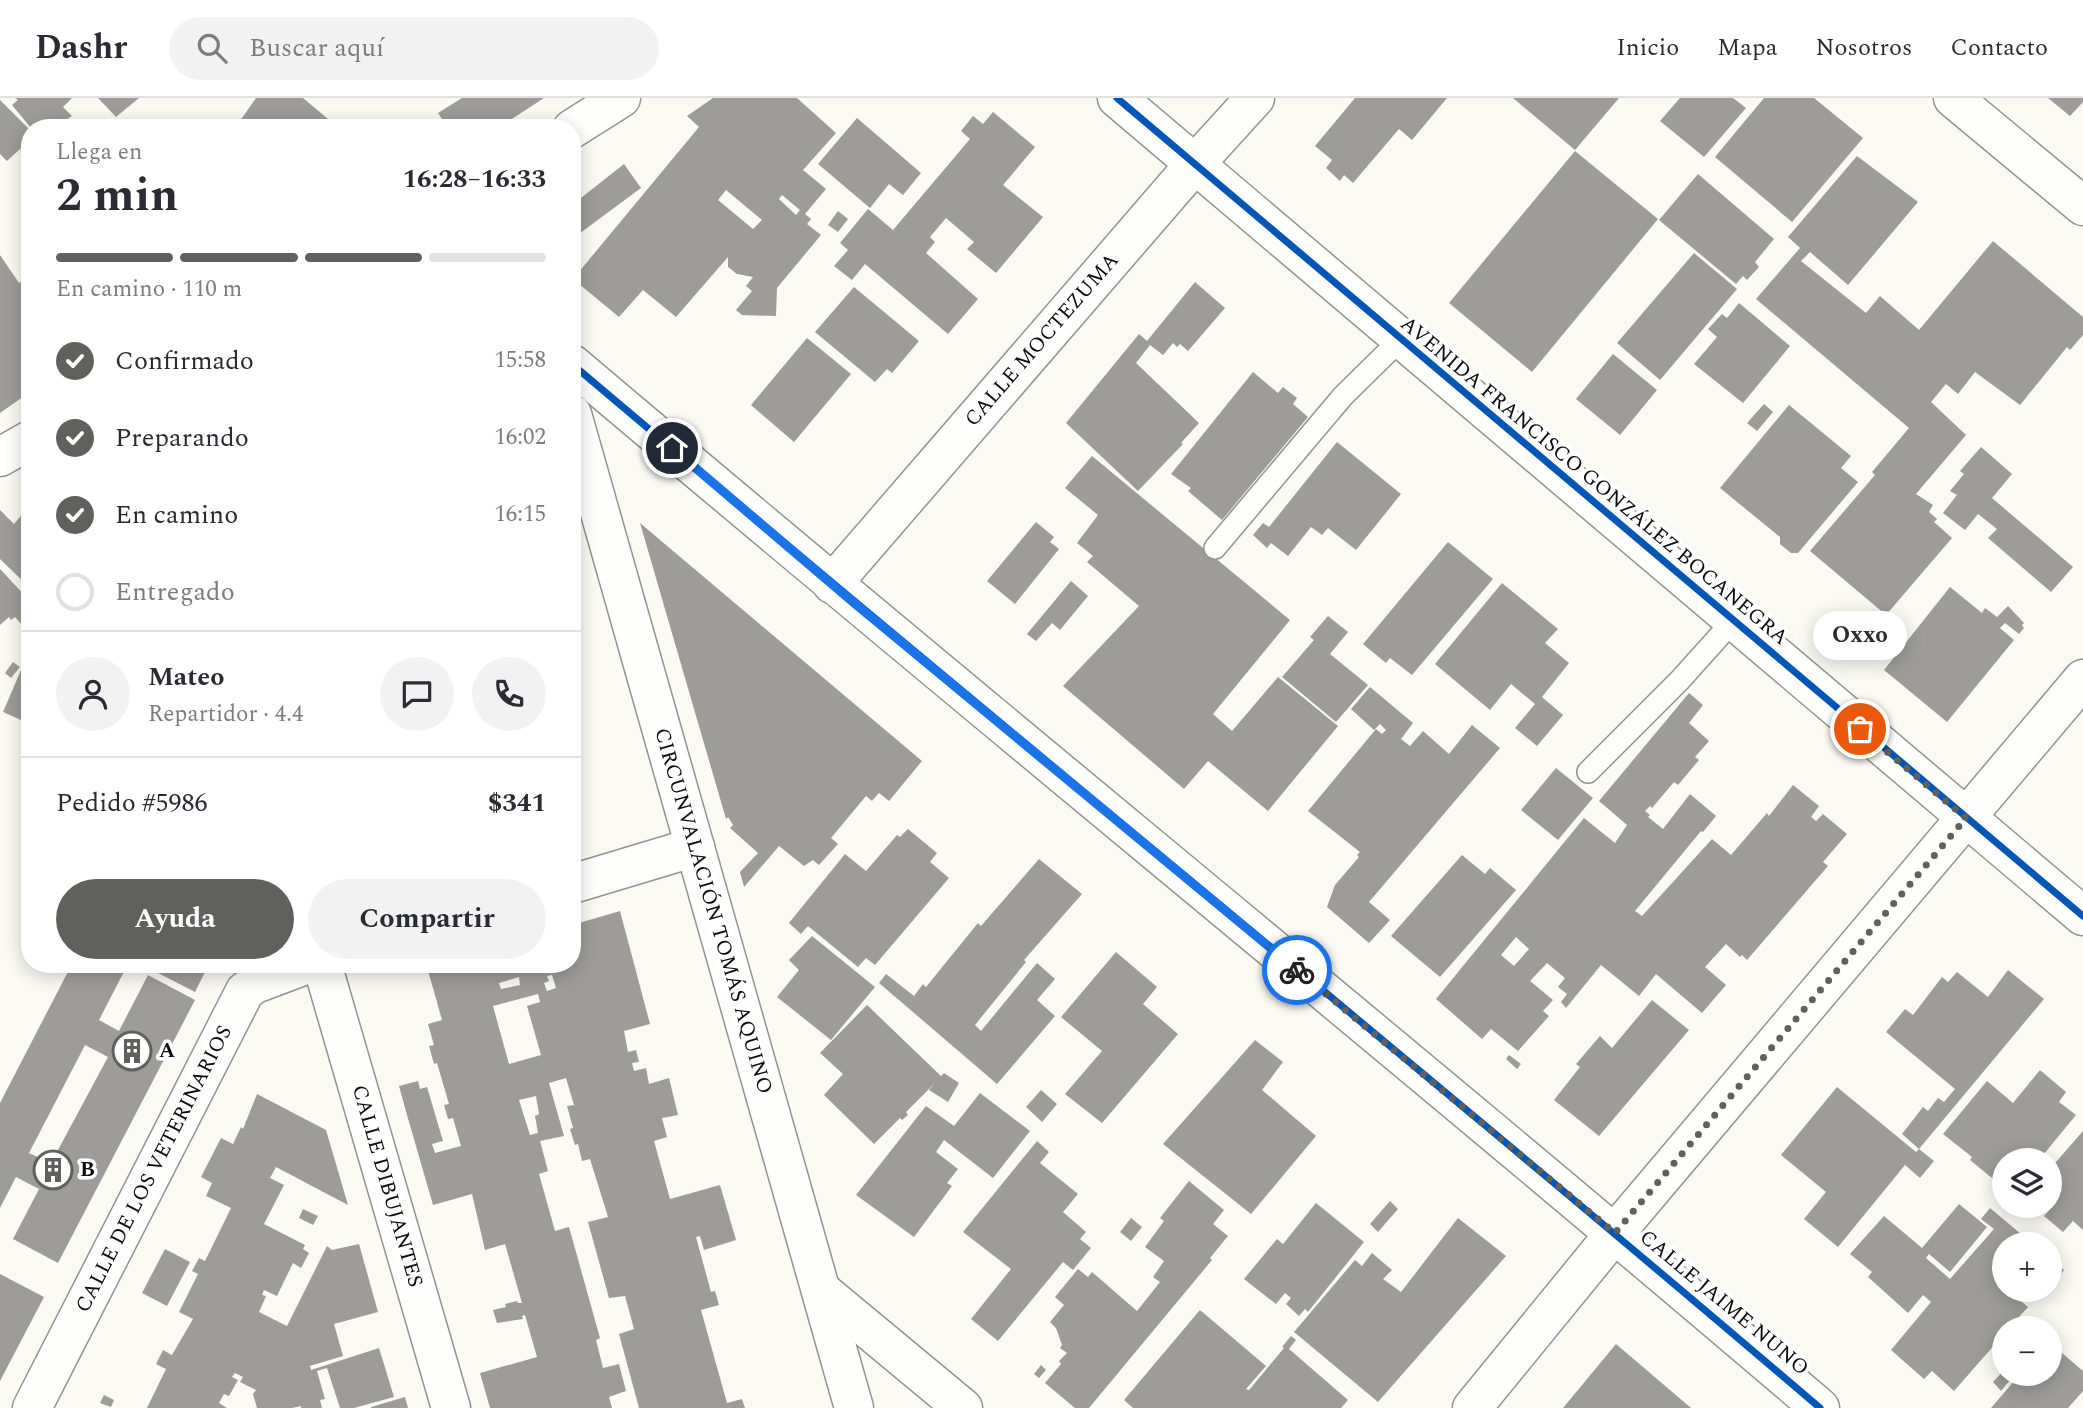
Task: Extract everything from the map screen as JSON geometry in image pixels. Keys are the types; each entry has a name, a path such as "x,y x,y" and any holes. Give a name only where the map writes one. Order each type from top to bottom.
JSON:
{"street":[{"path":"581,123 621,98"},
{"name":"AVENIDA FRANCISCO GONZÁLEZ BOCANEGRA","path":"1117,98 2083,916"},
{"name":"CALLE MOCTEZUMA","path":"832,584 1255,98"},
{"path":"1953,98 2083,206"},
{"name":"CALLE JAIME NUNO","path":"581,371 832,584 1615,1233 1820,1408"},
{"path":"0,457 21,445"},
{"name":"CIRCUNVALACIÓN TOMÁS AQUINO","path":"581,446 854,1408"},
{"path":"1472,1408 1615,1233 2083,679"},
{"path":"581,881 695,847"},
{"name":"CALLE DE LOS VETERINARIOS","path":"32,1408 246,991 255,984 284,973"},
{"name":"CALLE DIBUJANTES","path":"325,973 451,1408"},
{"path":"822,1291 963,1408"}],"lane":[{"path":"1215,548 1343,396 1400,340"},
{"path":"1588,772 1680,680 1733,621"}],"building":[{"path":"15,98 72,98 63,107 72,116 68,119 24,119 12,105 18,100"},
{"path":"98,98 139,98 116,117"},
{"path":"256,98 303,98 328,119 241,119"},
{"path":"462,98 544,98 512,119 442,119 438,113"},
{"path":"713,98 797,98 836,133 803,170 826,189 805,214 811,219 807,224 821,235 777,288 776,316 742,315 736,310 752,291 746,286 753,277 737,274 728,267 728,257 676,317 643,290 619,317 581,286 581,269 699,127 687,116","holes":["726,190 762,220 753,229 718,200","782,195 800,210 796,215 779,199"]},
{"path":"1355,98 1447,98 1412,140 1399,129 1353,183 1344,175 1340,181 1326,168 1332,160 1315,146"},
{"path":"1513,98 1619,98 1575,150"},
{"path":"1680,98 1733,98 1746,108 1704,157 1660,121"},
{"path":"1764,98 1814,98 1863,138 1792,222 1715,157"},
{"path":"2048,98 2083,98 2083,102 2070,116"},
{"path":"0,100 21,121 21,148 7,161 0,154"},
{"path":"993,112 1035,147 1003,185 1043,217 996,273 967,249 974,242 946,218 930,237 935,242 926,253 978,299 948,334 865,264 852,280 834,266 848,250 840,243 868,209 893,230 970,139 961,131 973,116 983,124"},
{"path":"857,118 921,173 903,195 889,184 870,208 818,164"},
{"path":"1575,151 1658,219 1532,372 1449,303"},
{"path":"1857,156 1918,202 1848,285 1810,252 1801,261 1866,313 1880,296 1919,330 1993,241 2083,317 2083,335 2070,350 2067,347 2020,405 1975,372 1958,394 1946,384 1931,402 1966,435 1916,494 1933,505 1929,512 1937,519 1934,522 1952,538 1886,615 1810,551 1875,475 1872,472 1909,428 1756,299 1800,248 1788,237"},
{"path":"624,164 641,188 581,232 581,198"},
{"path":"1698,174 1774,239 1755,262 1759,267 1747,280 1743,276 1736,284 1659,220"},
{"path":"838,211 848,219 838,232 828,225"},
{"path":"1694,253 1737,289 1660,380 1617,343"},
{"path":"0,255 19,283 21,282 21,398 0,413"},
{"path":"1195,282 1225,308 1188,351 1180,344 1177,347 1173,343 1163,355 1150,345 1136,363 1199,423 1181,443 1183,444 1138,491 1066,423 1139,334 1147,341"},
{"path":"854,287 919,341 892,373 887,369 875,382 815,332"},
{"path":"1739,303 1790,346 1743,403 1694,364 1717,337 1708,329 1722,314 1727,318"},
{"path":"807,338 851,374 794,442 751,405"},
{"path":"1613,354 1657,390 1620,435 1576,399"},
{"path":"1253,372 1278,393 1283,387 1297,398 1293,404 1308,417 1222,520 1188,491 1191,488 1171,474"},
{"path":"1764,404 1773,412 1757,431 1747,423"},
{"path":"1789,405 1851,456 1841,468 1858,482 1798,553 1791,553 1780,544 1780,537 1720,488"},
{"path":"1337,442 1401,494 1356,550 1328,528 1322,535 1311,527 1288,556 1271,543 1267,548 1253,535 1263,523 1269,527"},
{"path":"1981,447 2012,474 1992,498 2073,567 2051,592 1988,538 1997,529 1978,514 1965,530 1943,513 1957,495 1950,491 1964,474 1960,471"},
{"path":"1092,456 1290,620 1213,714 1232,731 1278,677 1338,726 1268,811 1208,761 1184,789 1063,686 1139,606 1087,562 1093,556 1077,543 1098,515 1065,488"},
{"path":"0,510 14,524 21,516 21,579 0,559"},
{"path":"1036,522 1054,537 1050,542 1059,549 1015,604 987,581"},
{"path":"640,523 922,761 889,801 879,793 872,801 866,796 831,838 838,844 819,865 813,860 804,866 779,846 744,887 740,872 758,853 730,828 733,825 728,817 726,819"},
{"path":"1448,542 1493,579 1412,675 1390,658 1386,663 1363,644"},
{"path":"0,569 21,591 21,624 15,617 11,620 9,617 0,625"},
{"path":"1071,581 1088,596 1060,630 1052,623 1036,641 1027,634"},
{"path":"1502,583 1558,629 1545,643 1569,663 1542,697 1563,715 1537,746 1515,728 1535,704 1511,684 1490,710 1435,664"},
{"path":"1950,587 1982,613 1985,608 1997,617 2008,606 2024,623 2024,628 2019,634 2005,623 2000,628 2014,640 1947,722 1884,670"},
{"path":"1328,616 1348,632 1330,654 1368,685 1336,722 1282,677 1314,640 1310,637"},
{"path":"13,662 20,667 11,678 5,673"},
{"path":"21,670 21,720 3,712"},
{"path":"1370,687 1413,723 1401,739 1410,746 1423,731 1449,754 1472,725 1500,748 1369,902 1390,920 1369,943 1327,907 1335,885 1359,857 1357,855 1360,852 1308,811 1376,729 1382,734 1386,730 1380,724 1374,730 1351,709"},
{"path":"1689,693 1703,705 1689,723 1709,741 1695,757 1699,760 1678,785 1674,782 1652,808 1650,806 1645,811 1650,815 1648,817 1663,829 1690,794 1716,816 1635,911 1642,916 1712,839 1731,855 1767,813 1769,816 1793,785 1819,806 1811,817 1816,821 1823,814 1847,834 1823,862 1828,866 1747,960 1726,944 1705,967 1726,985 1702,1013 1656,974 1639,996 1601,965 1566,1008 1561,1002 1567,994 1558,987 1565,978 1547,963 1530,981 1553,1000 1543,1011 1549,1016 1518,1051 1491,1029 1482,1039 1436,999 1584,818 1615,843 1627,825 1599,801","holes":["1516,937 1529,949 1514,966 1501,955"]},
{"path":"1556,768 1593,798 1558,840 1521,810"},
{"path":"908,829 937,853 930,862 949,878 875,965 866,958 858,967 808,926 801,934 789,923 845,854 866,871 897,835 900,837"},
{"path":"1462,855 1485,874 1490,868 1516,890 1440,977 1391,936"},
{"path":"1039,859 1082,894 1024,960 1026,962 975,1025 981,1031 1037,963 1055,979 1037,1000 1055,1016 997,1084 879,983 886,974 914,996 923,984 926,987 978,923 981,926"},
{"path":"620,911 650,1024 624,1031 628,1052 636,1050 639,1062 632,1063 634,1071 646,1068 649,1084 669,1078 678,1115 662,1118 667,1137 654,1141 670,1199 720,1185 736,1240 704,1250 700,1236 696,1237 711,1292 715,1291 719,1305 701,1310 727,1403 742,1399 745,1408 639,1408 619,1334 634,1329 625,1296 609,1298 588,1222 608,1217 590,1159 582,1161 578,1144 575,1145 570,1129 573,1128 567,1106 574,1105 566,1078 549,1083 564,1136 540,1141 548,1171 539,1174 555,1231 569,1227 600,1338 596,1340 603,1368 619,1364 626,1391 609,1397 612,1408 490,1408 480,1373 537,1357 525,1315 522,1316 523,1319 497,1323 493,1310 517,1301 522,1303 505,1244 485,1250 472,1194 433,1205 399,1086 418,1081 420,1089 427,1087 443,1141 432,1144 435,1153 461,1146 453,1118 448,1119 444,1105 449,1104 429,1046 434,1045 428,1024 442,1020 429,973 581,973 581,922","holes":["552,975 556,988 547,991 544,983 549,981 547,976","519,977 520,985 501,989 499,983","538,994 540,1002 527,1006 541,1055 509,1064 493,1006","536,1096 538,1133 530,1135 519,1100"]},
{"path":"812,936 875,987 831,1040 777,997 799,970 789,960"},
{"path":"1116,952 1157,987 1143,1004 1178,1034 1102,1123 1065,1094 1102,1051 1061,1017"},
{"path":"2008,970 2044,999 1919,1149 1902,1134 1923,1107 1928,1111 1938,1098 1944,1102 1955,1089 1886,1032 1905,1009 1913,1015 1942,977 1948,982 1957,972 1988,997"},
{"path":"67,973 123,973 99,1020 119,1031 148,975 195,1000 58,1263 13,1239 39,1189 16,1177 0,1208 0,1103","holes":["85,1045 108,1057 51,1163 29,1153"]},
{"path":"158,973 204,973 195,992"},
{"path":"1652,1000 1689,1030 1599,1136 1554,1100 1580,1067 1576,1064 1600,1036 1612,1048"},
{"path":"867,1005 941,1076 944,1073 959,1083 948,1102 929,1090 934,1084 906,1112 908,1115 902,1120 900,1118 874,1144 824,1095 843,1074 820,1053"},
{"path":"1255,1040 1283,1062 1262,1090 1316,1136 1251,1214 1163,1144"},
{"path":"1509,1055 1521,1064 1517,1069 1506,1059"},
{"path":"2040,1070 2066,1092 2059,1102 2076,1115 2049,1148 1992,1148 1992,1178 1970,1160 1972,1157 1943,1134 1987,1081 2013,1103"},
{"path":"1837,1087 1916,1152 1919,1149 1934,1161 1920,1178 1905,1165 1838,1247 1804,1219 1826,1192 1781,1155"},
{"path":"1041,1090 1057,1104 1042,1122 1026,1107"},
{"path":"980,1093 1030,1131 993,1178 944,1140 936,1152 958,1169 947,1183 952,1186 914,1237 856,1195 926,1106 954,1126"},
{"path":"257,1094 326,1130 348,1205 276,1167 270,1178 284,1185 264,1224 305,1245 303,1249 309,1253 301,1268 293,1263 277,1296 264,1290 262,1295 266,1296 259,1312 287,1326 327,1246 332,1250 359,1244 378,1312 334,1324 343,1356 310,1366 311,1370 379,1348 394,1397 354,1408 340,1408 327,1368 317,1371 325,1399 320,1400 322,1408 257,1408 253,1394 256,1390 240,1382 243,1377 235,1373 232,1377 238,1380 229,1396 224,1394 219,1403 227,1408 147,1408 166,1369 156,1364 163,1350 172,1355 193,1319 179,1312 198,1274 192,1271 199,1258 205,1261 231,1208 206,1196 212,1183 201,1177 221,1138 233,1144 241,1127 243,1129"},
{"path":"2083,1131 2083,1230 2073,1221 2063,1232 2046,1218 2062,1218 2062,1155"},
{"path":"1037,1141 1049,1152 1040,1163 1078,1194 1063,1212 1086,1232 1080,1239 1091,1248 1073,1270 1063,1262 998,1341 971,1319 1011,1269 963,1232"},
{"path":"1189,1181 1224,1210 1213,1224 1228,1236 1210,1258 1212,1260 1089,1408 1075,1408 1045,1383 1067,1353 1060,1348 1062,1345 1056,1328 1050,1322 1064,1305 1055,1297 1078,1269 1088,1277 1092,1272 1137,1311 1160,1282 1153,1277 1164,1261 1145,1247 1164,1221 1160,1218"},
{"path":"1390,1201 1398,1209 1378,1232 1370,1224"},
{"path":"1316,1203 1364,1242 1308,1312 1305,1309 1299,1316 1286,1304 1291,1298 1285,1293 1276,1304 1244,1279 1277,1239 1283,1244"},
{"path":"1959,1204 1987,1227 1950,1272 1929,1254 1926,1258 1950,1279 1994,1229 1981,1219 1990,1208 1992,1218 2002,1218 2019,1232 1992,1232 1992,1302 2022,1302 2028,1307 2020,1316 1992,1316 1992,1348 1954,1391 1932,1371 1924,1379 1891,1350 1931,1302 1923,1295 1908,1313 1868,1277 1872,1272 1850,1254 1884,1216 1922,1248"},
{"path":"303,1209 318,1216 313,1225 299,1218"},
{"path":"1131,1218 1142,1227 1131,1241 1120,1232"},
{"path":"1458,1218 1506,1256 1378,1402 1294,1332 1355,1260 1362,1266 1372,1253 1392,1270 1383,1279 1401,1292"},
{"path":"165,1249 190,1262 167,1306 142,1293"},
{"path":"0,1274 44,1297 0,1381"},
{"path":"1200,1310 1266,1366 1246,1389 1249,1390 1291,1336 1296,1340 1289,1349 1348,1400 1341,1408 1133,1408 1124,1400"},
{"path":"1616,1344 1691,1408 1563,1408"},
{"path":"2062,1353 2083,1371 2083,1391 2068,1408 1991,1408 2010,1386 2062,1386"},
{"path":"1041,1365 1046,1370 1039,1378 1034,1374"},
{"path":"104,1395 114,1400 111,1407 100,1403"},
{"path":"405,1397 408,1408 371,1408 371,1407"}],"cycle path":[{"path":"1117,98 2083,916"},
{"path":"581,372 1820,1408"}],"way so far":[{"path":"1297,970 1615,1233 1966,818 1860,729"}],"place":[{"name":"Oxxo","path":"1860,729"},
{"name":"A","path":"132,1051"},
{"name":"B","path":"53,1170"}],"route":[{"path":"672,448 853,602 1297,970"}]}
